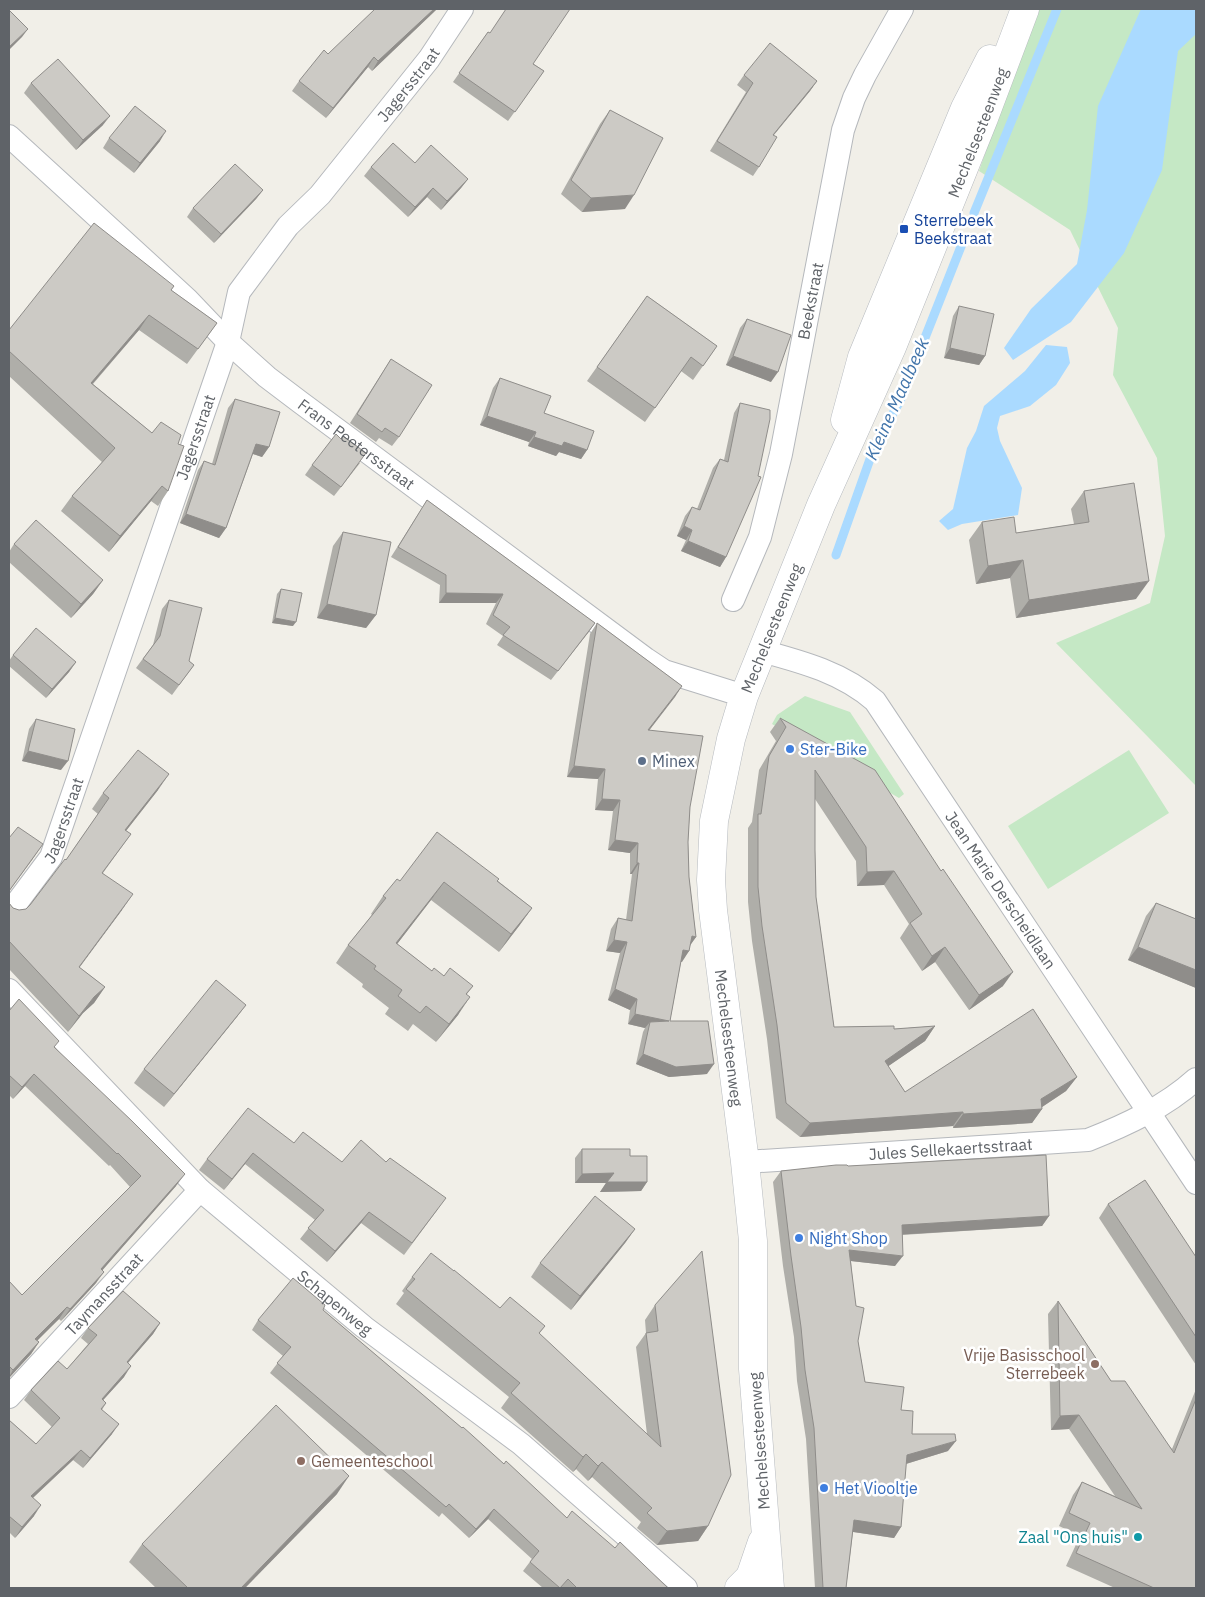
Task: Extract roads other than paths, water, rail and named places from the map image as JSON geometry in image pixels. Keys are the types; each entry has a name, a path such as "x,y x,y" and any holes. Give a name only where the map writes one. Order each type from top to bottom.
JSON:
{"main road":[{"name":"Mechelsesteenweg","path":"822,505 862,357 965,108 1016,9"},
{"name":"Mechelsesteenweg","path":"770,1588 753,1369 753,1241 746,1162 713,910 711,880 714,821 733,730 744,696 822,505 892,348 1026,9"},
{"path":"739,1588 750,1577 766,1531"}],"street":[{"name":"Jagersstraat","path":"9,913 50,858 228,342 239,292 288,226 320,196 429,59 462,9"},
{"name":"Beekstraat","path":"733,600 760,537 777,471 843,130 861,82 902,9"},
{"name":"Frans Peetersstraat","path":"9,136 187,299 228,342 267,377 646,659 664,671 744,696"},
{"name":"Jean Marie Derscheidlaan","path":"762,651 803,662 844,678 861,688 875,701 1196,1183"},
{"name":"Schapenweg","path":"9,990 200,1190 364,1327 521,1444 686,1588"},
{"name":"Jules Sellekaertsstraat","path":"746,1162 1088,1140 1120,1128 1150,1112 1196,1079"},
{"name":"Taymansstraat","path":"9,1397 200,1190"}],"water":[{"path":"1141,9 1196,9 1196,34 1178,51 1162,170 1124,253 1071,322 1013,360 1004,348 1031,309 1077,264 1087,210 1098,106"},
{"path":"1046,345 1067,347 1070,363 1056,385 1030,406 1000,416 997,428 1000,441 1022,488 1018,515 962,524 948,530 939,521 953,509 967,448 976,431 984,406 1025,371"}],"waterway":[{"name":"Kleine Maalbeek","path":"974,213 1057,9"},
{"name":"Kleine Maalbeek","path":"836,555 875,445 900,401 962,244"}],"place":[{"name":"Sterrebeek Beekstraat","path":"904,229"},
{"name":"Ster-Bike","path":"790,749"},
{"name":"Minex","path":"642,761"},
{"name":"Night Shop","path":"799,1238"},
{"name":"Vrije Basisschool Sterrebeek","path":"1095,1364"},
{"name":"Gemeenteschool","path":"301,1461"},
{"name":"Het Viooltje","path":"824,1488"},
{"name":"Zaal \"Ons huis\"","path":"1138,1537"}]}
